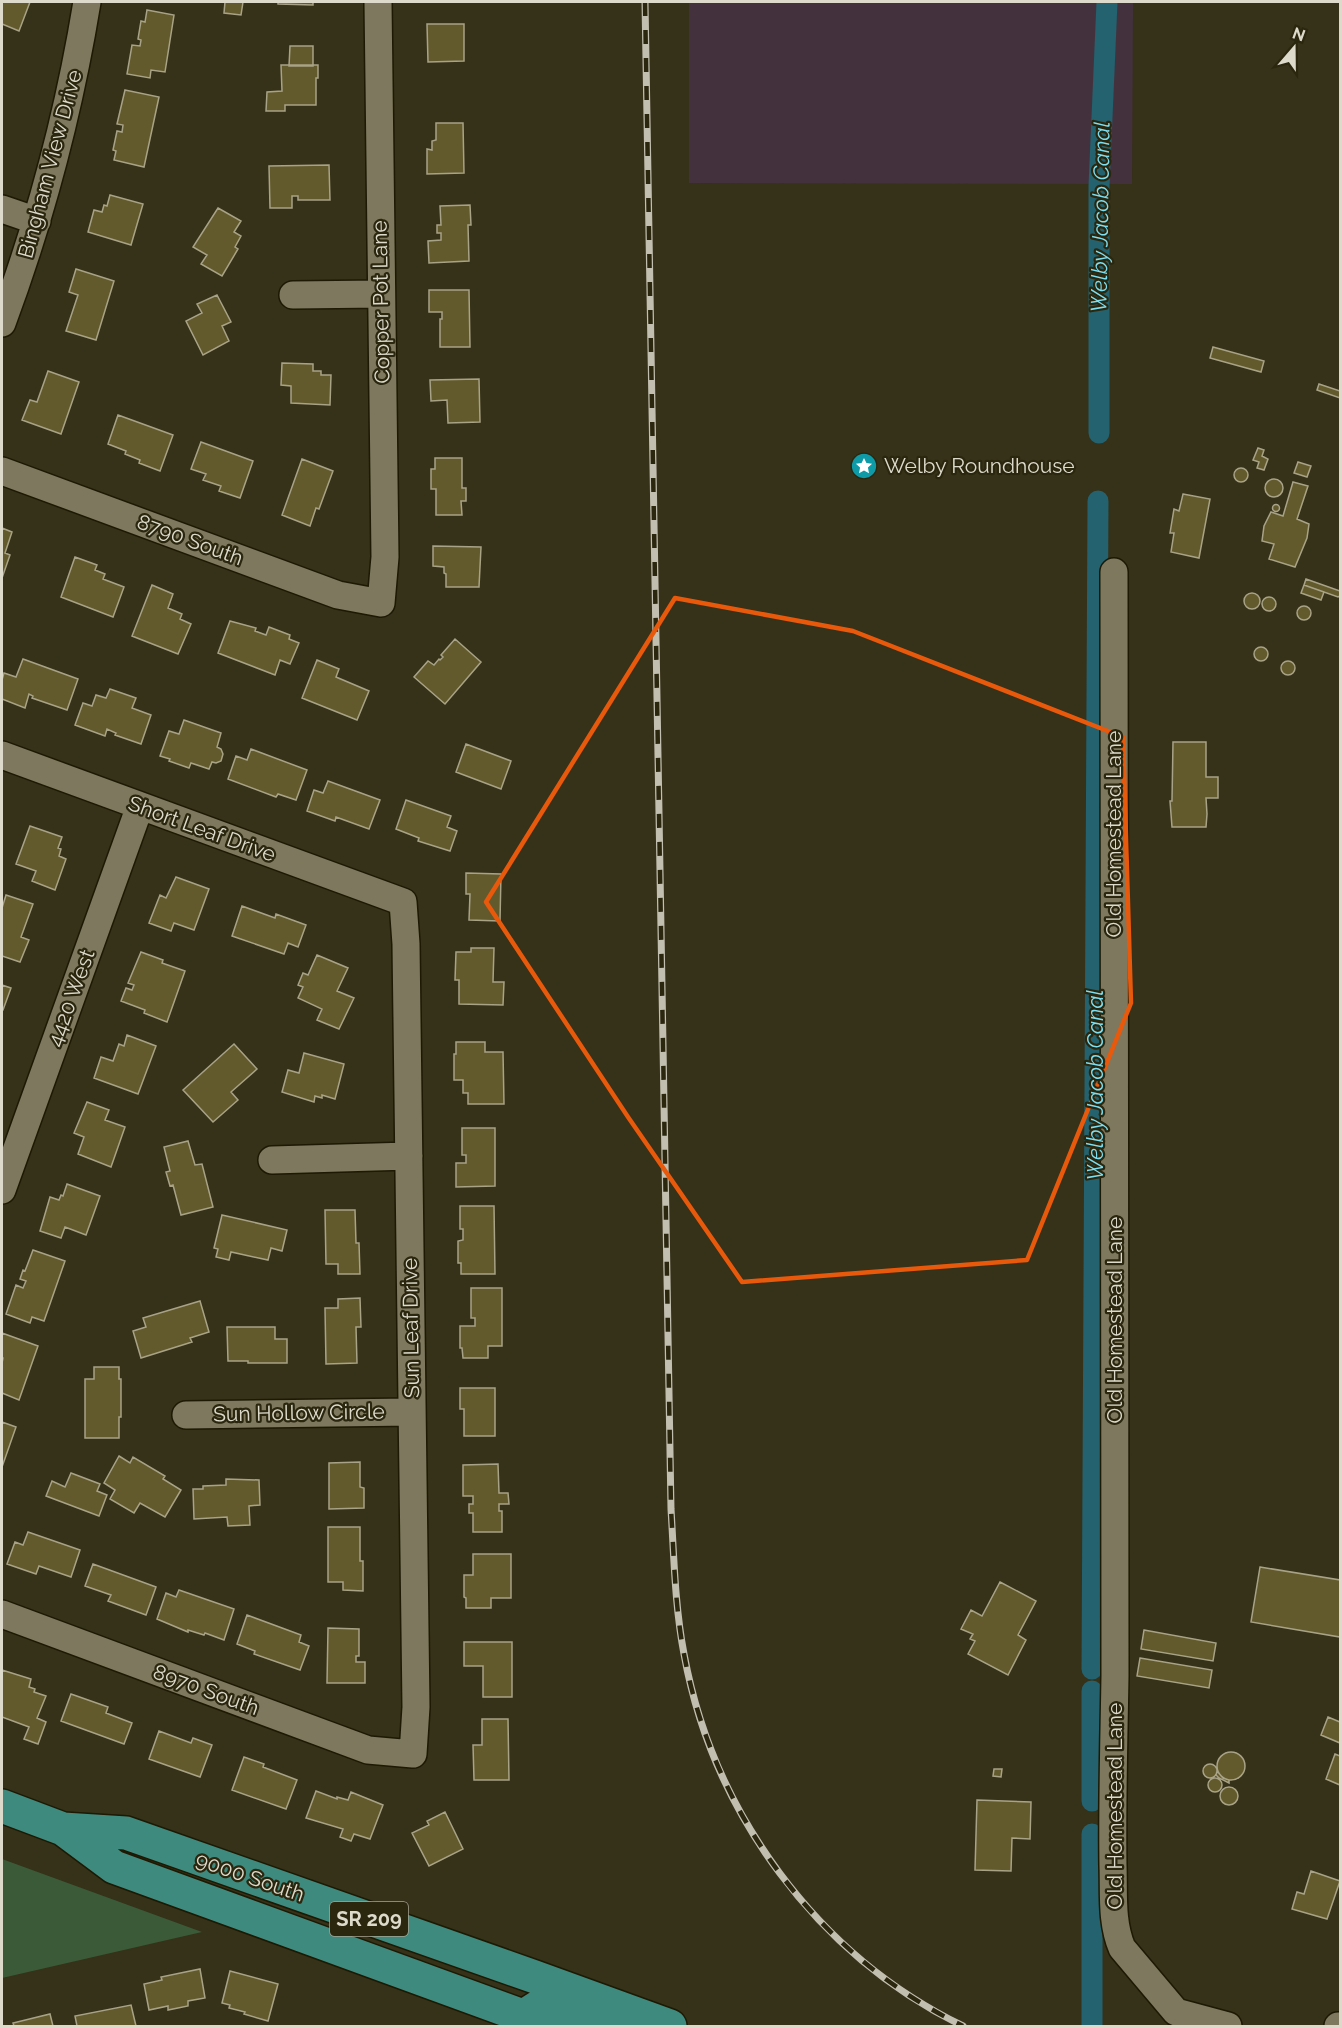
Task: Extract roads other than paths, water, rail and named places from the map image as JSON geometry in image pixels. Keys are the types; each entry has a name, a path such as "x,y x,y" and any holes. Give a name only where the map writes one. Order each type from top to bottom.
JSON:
{"main road":[{"name":"9000 South","path":"2,1806 63,1829 114,1867 530,2023"},
{"name":"9000 South","path":"63,1829 126,1833 670,2026"},
{"path":"530,2023 538,2007 548,2007 604,2026"}],"street":[{"name":"Bingham View Drive","path":"2,323 57,149 75,72 87,2"},
{"name":"Copper Pot Lane","path":"378,2 385,557 381,603"},
{"path":"2,209 36,221"},
{"path":"293,295 381,294"},
{"name":"8790 South","path":"2,471 338,595 381,603"},
{"name":"Old Homestead Lane","path":"1114,572 1115,1676 1112,1819 1114,1916 1122,1948 1176,2012 1228,2026"},
{"name":"Short Leaf Drive","path":"2,755 403,902"},
{"name":"4420 West","path":"2,1190 140,806"},
{"name":"Sun Leaf Drive","path":"403,902 406,944 416,1707 413,1754"},
{"path":"272,1160 409,1156"},
{"name":"Sun Hollow Circle","path":"186,1415 412,1412"},
{"name":"8970 South","path":"2,1614 368,1750 413,1754"}],"waterway":[{"name":"Welby Jacob Canal","path":"1099,433 1099,186 1107,2"},
{"name":"Welby Jacob Canal","path":"1092,1669 1098,501"},
{"name":"Welby Jacob Canal","path":"1092,1691 1092,1801"},
{"name":"Welby Jacob Canal","path":"1092,1834 1092,2026"}],"railway":[{"path":"645,2 671,1509 681,1636 698,1713 719,1769 747,1823 780,1873 818,1919 862,1960 910,1996 963,2026"}],"place":[{"name":"Welby Roundhouse","path":"864,466"}]}
